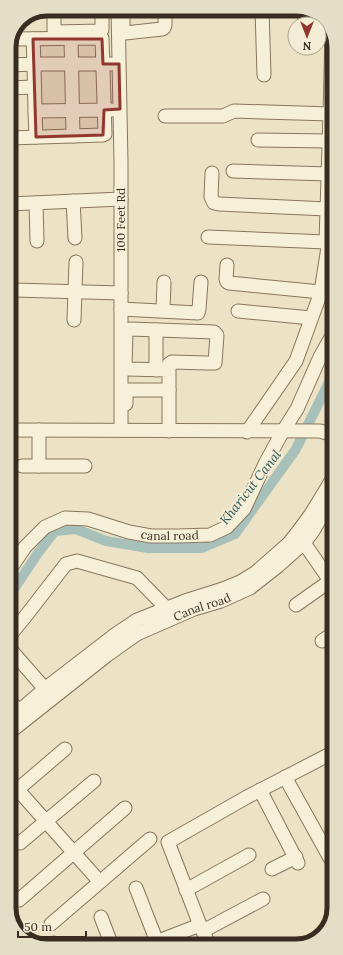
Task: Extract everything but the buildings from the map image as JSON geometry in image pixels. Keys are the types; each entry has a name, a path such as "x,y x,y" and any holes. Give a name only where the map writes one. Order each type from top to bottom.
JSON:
{"street":[{"path":"54,16 54,30 56,32 101,31 102,16"},
{"name":"100 Feet Rd","path":"118,16 121,163 121,430"},
{"path":"123,16 123,30 127,33 164,28 165,16"},
{"path":"262,16 264,75"},
{"path":"33,38 36,137"},
{"path":"71,38 73,136"},
{"path":"16,138 105,134 102,38 17,39"},
{"path":"16,65 119,64"},
{"path":"16,88 34,88"},
{"path":"35,111 120,109"},
{"path":"165,116 223,116 234,111 327,114"},
{"path":"258,140 327,141"},
{"path":"233,171 327,174"},
{"path":"208,236 326,242 327,209 219,204 214,202 211,197 212,173"},
{"path":"16,204 121,199"},
{"path":"73,201 75,238"},
{"path":"36,203 37,241"},
{"path":"248,432 296,361 321,292 327,253"},
{"path":"74,320 76,262"},
{"path":"227,265 226,279 229,283 321,292"},
{"path":"163,311 164,282"},
{"path":"121,309 198,313 201,282"},
{"path":"16,290 121,293"},
{"path":"238,311 311,318"},
{"path":"130,329 214,332 217,336 215,363 172,362 162,370 127,369 125,366 126,331 130,329"},
{"path":"156,330 162,370 169,390 169,431"},
{"name":"canal road","path":"16,560 25,547 45,527 65,518 88,519 128,532 151,536 210,535 227,527 244,509 266,462 286,431 327,345"},
{"path":"126,404 126,393 128,390 169,390"},
{"path":"16,430 248,432 320,431 327,433"},
{"path":"39,430 39,466"},
{"path":"22,466 85,466"},
{"path":"16,727 106,656 137,634 171,613 185,601 223,589 240,582 255,573 296,534 311,514 327,488"},
{"name":"Canal road","path":"16,627 66,564 77,561 138,578 171,613 194,609 221,600 250,588 304,543 327,507"},
{"path":"304,543 327,576"},
{"path":"296,605 327,586"},
{"path":"16,713 44,689 116,634 137,620 171,613"},
{"path":"322,641 327,638"},
{"path":"16,656 44,689"},
{"path":"16,787 65,748"},
{"path":"206,939 168,842 260,790 327,756"},
{"path":"285,777 327,853"},
{"path":"20,843 94,781"},
{"path":"260,790 297,860 272,869"},
{"path":"16,792 46,822 100,882"},
{"path":"18,900 125,808"},
{"path":"51,924 150,839"},
{"path":"186,890 249,855"},
{"path":"136,888 151,939"},
{"path":"167,939 201,928 263,899"},
{"path":"101,917 109,939"}],"highlighted area":[{"path":"33,39 102,39 103,64 119,64 120,109 104,110 103,135 36,137"}],"waterway":[{"name":"Kharicut Canal","path":"16,586 55,531 76,529 106,541 148,548 202,548 235,534 296,449 327,386"}]}
